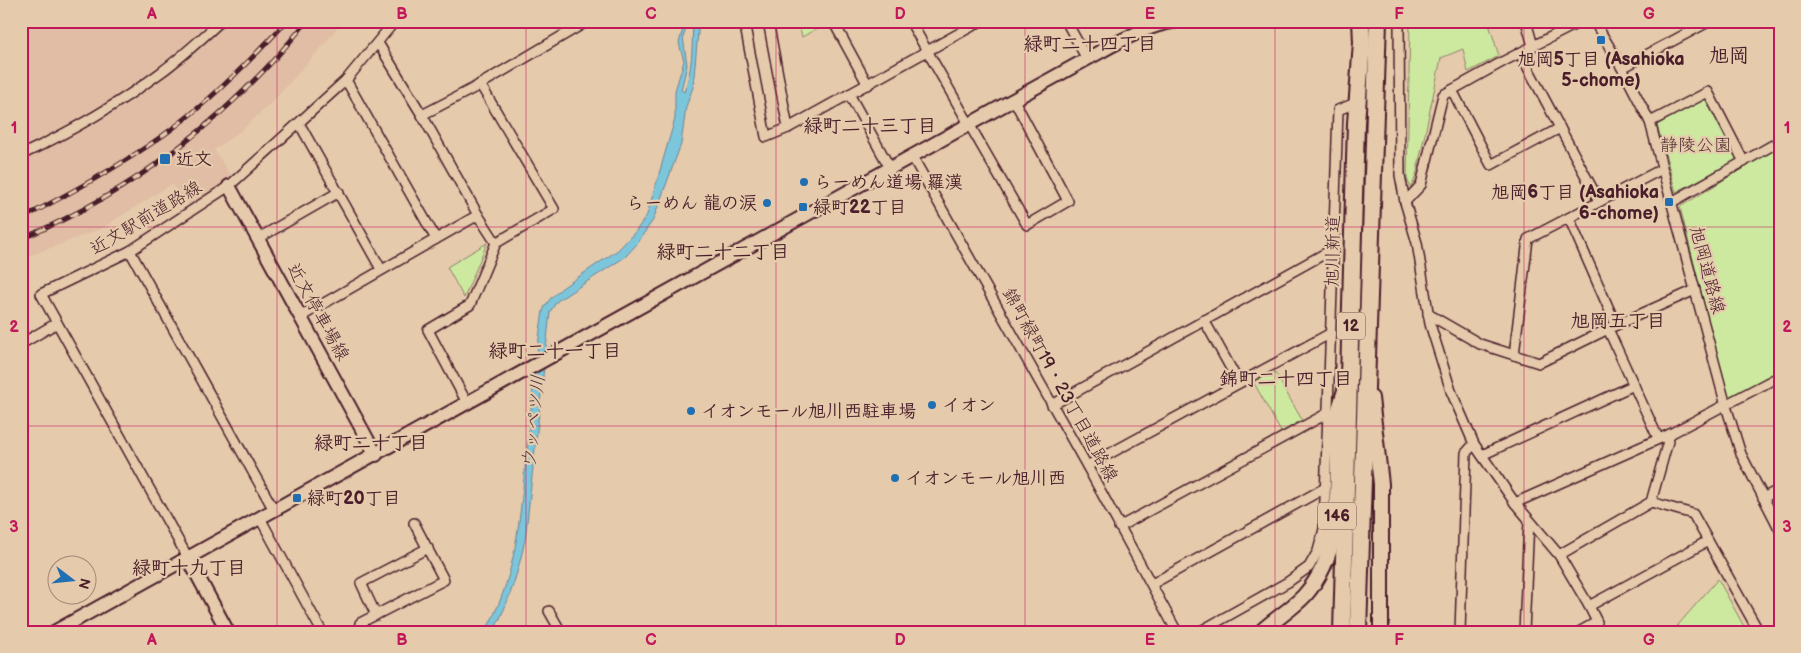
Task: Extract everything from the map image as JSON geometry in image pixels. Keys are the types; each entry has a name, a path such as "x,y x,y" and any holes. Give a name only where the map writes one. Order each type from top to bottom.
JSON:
{"highway":[{"name":"旭川新道","path":"1342,632 1356,124 1362,42 1361,21"},
{"name":"旭川新道","path":"1358,632 1378,21"}],"main road":[{"path":"54,632 1147,25 1178,21"},
{"name":"近文停車場線","path":"229,186 376,454"},
{"name":"146","path":"1367,358 1381,484 1382,632"},
{"name":"146","path":"1261,632 1305,594 1327,561 1333,543 1337,517 1338,415 1350,374"},
{"path":"188,558 228,632"}],"street":[{"path":"21,155 71,130 155,77 222,21"},
{"name":"近文駅前道路線","path":"57,323 41,294 130,251 229,186 346,80 395,21"},
{"path":"744,21 766,137 788,128 868,85 976,24 974,21"},
{"path":"768,21 788,128"},
{"path":"833,21 868,85"},
{"path":"910,21 1027,225 1068,201 1014,100"},
{"path":"1066,21 1087,59"},
{"path":"1399,21 1400,175 1405,202 1418,244 1430,324 1451,391 1474,444 1515,503 1559,555 1597,622 1579,632"},
{"path":"1526,21 1533,46"},
{"path":"1405,202 1421,185 1443,95 1582,21"},
{"name":"旭岡道路線","path":"1594,21 1622,68 1650,122 1726,406 1741,454 1780,530"},
{"path":"1622,68 1710,21"},
{"path":"422,115 480,84 586,22"},
{"path":"378,43 496,243"},
{"path":"1520,53 1600,201"},
{"path":"346,80 436,239"},
{"path":"467,403 428,330 470,305 496,243 554,209 480,84"},
{"path":"1452,90 1491,165 1560,128"},
{"path":"1650,122 1708,92 1744,162"},
{"path":"849,94 890,168"},
{"path":"1199,632 1288,582 1309,567 1318,551 1324,529 1338,110 1358,102"},
{"path":"299,123 381,269"},
{"path":"1672,202 1780,141"},
{"name":"錦町緑町19・23丁目道路線","path":"912,156 1087,466 1152,584 1175,631"},
{"path":"1514,355 1528,239 1662,169"},
{"path":"257,239 339,192"},
{"path":"300,317 478,214"},
{"path":"1569,218 1634,385 1658,438"},
{"path":"1052,405 1333,249"},
{"path":"130,251 274,510"},
{"path":"1428,314 1480,344 1539,363 1612,327 1695,290"},
{"path":"1204,320 1239,383"},
{"path":"21,344 57,323 188,558"},
{"path":"1087,466 1331,333"},
{"path":"1515,503 1670,434 1780,376"},
{"path":"1482,455 1634,385"},
{"path":"1119,527 1328,413"},
{"path":"1559,555 1651,502 1670,434"},
{"path":"1460,632 1466,453 1474,444"},
{"path":"1152,584 1325,488"},
{"path":"1763,498 1780,489"},
{"path":"1651,502 1693,514 1759,632"},
{"path":"260,518 322,632"},
{"path":"1524,632 1529,520"},
{"path":"359,632 360,623 444,580 414,524"},
{"path":"1589,606 1708,541"},
{"path":"376,615 361,583 428,548"},
{"path":"549,611 560,632"}],"shaded area":[{"path":"21,21 342,21 326,42 276,98 245,127 214,150 232,177 190,207 172,184 100,229 21,259"}],"green space":[{"path":"798,21 828,21 828,22 802,37"},
{"path":"1410,21 1488,21 1499,56 1468,72 1463,49 1441,58 1416,176 1411,188 1407,179"},
{"name":"静陵公園","path":"1706,97 1739,159 1676,192 1657,125"},
{"path":"1780,145 1780,376 1729,404 1680,207"},
{"path":"487,243 464,298 447,267"},
{"path":"1273,369 1302,420 1281,432 1253,381"},
{"path":"1718,579 1747,632 1672,632"}],"water":[{"name":"ウッペツ川","path":"685,21 689,21 683,37 687,65 681,90 684,92 691,66 693,21 699,21 693,87 686,107 681,144 653,220 636,245 625,257 557,301 550,312 525,540 516,576 504,610 493,632 485,632 495,613 509,576 517,538 543,311 551,298 562,288 618,250 636,231 647,215 675,119 675,91 684,61 679,43"}],"railway":[{"path":"21,219 112,169 165,134 197,109 229,80 287,21"},
{"path":"21,239 63,220 103,198 178,148 246,89 278,56 307,21"}],"place":[{"name":"旭岡5丁目 (Asahioka 5-chome)","path":"1601,40"},
{"name":"近文","path":"165,159"},
{"name":"らーめん道場 羅漢","path":"804,182"},
{"name":"旭岡6丁目 (Asahioka 6-chome)","path":"1669,202"},
{"name":"らーめん 龍の涙","path":"767,203"},
{"name":"緑町22丁目","path":"803,207"},
{"name":"イオン","path":"932,405"},
{"name":"イオンモール旭川西駐車場","path":"691,411"},
{"name":"イオンモール旭川西","path":"895,478"},
{"name":"緑町20丁目","path":"297,498"}],"district":[{"name":"緑町二十四丁目","path":"1090,44"},
{"name":"旭岡","path":"1729,56"},
{"name":"緑町二十三丁目","path":"870,126"},
{"name":"緑町二十二丁目","path":"723,252"},
{"name":"旭岡五丁目","path":"1618,321"},
{"name":"緑町二十一丁目","path":"555,351"},
{"name":"錦町二十四丁目","path":"1286,379"},
{"name":"緑町二十丁目","path":"371,443"},
{"name":"緑町十九丁目","path":"189,568"}]}
